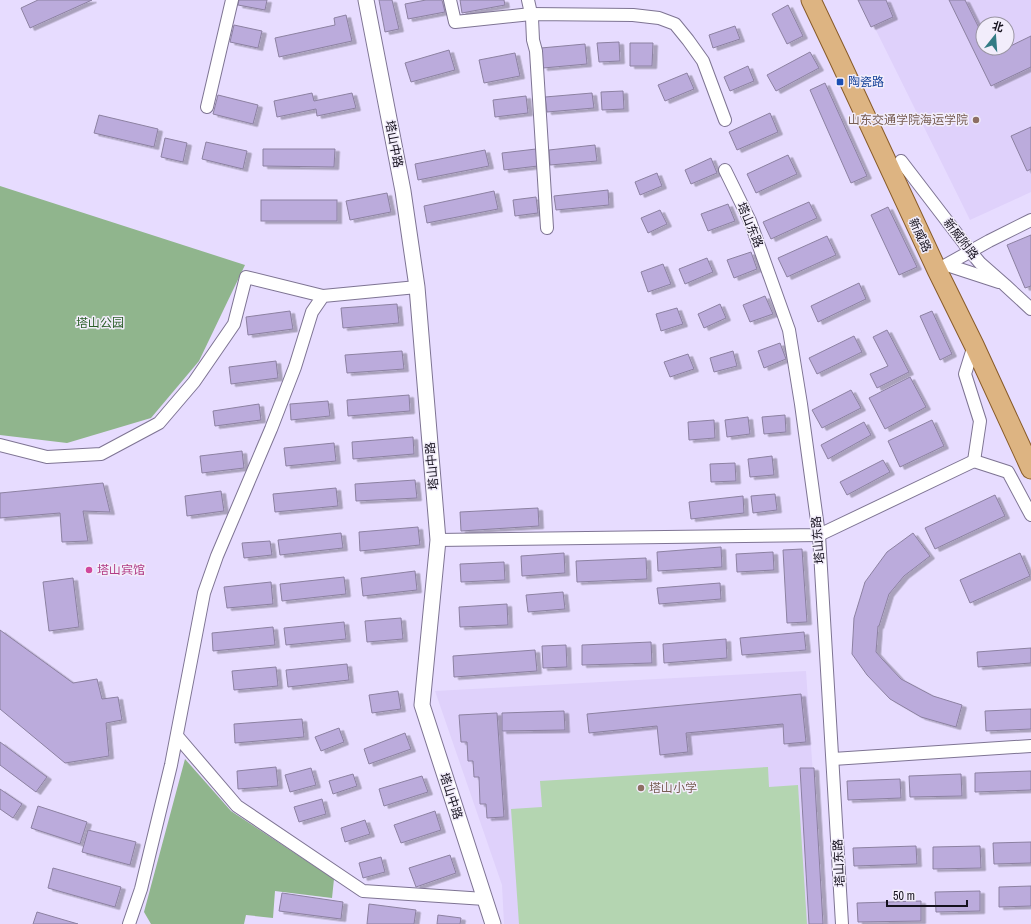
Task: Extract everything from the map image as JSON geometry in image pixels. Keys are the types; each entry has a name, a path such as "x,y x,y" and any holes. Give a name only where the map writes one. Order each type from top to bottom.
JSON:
{"main road":[{"name":"新威路","path":"811,0 942,268 958,286 1031,445"},
{"name":"新威路","path":"824,0 901,161 942,268 974,345 1031,469"}],"street":[{"path":"207,107 232,0"},
{"name":"塔山中路","path":"366,0 403,191 417,287 438,540 422,705 493,924"},
{"path":"450,0 455,22 531,14 633,15 659,18 675,24 703,61 725,120"},
{"path":"528,0 532,18 533,40 536,51 547,228"},
{"name":"新威附路","path":"901,161 970,252 980,263 1031,309"},
{"name":"塔山东路","path":"725,170 750,221 789,330 801,404 819,535 842,924"},
{"path":"942,268 989,241 1031,220"},
{"path":"942,268 1005,284"},
{"path":"0,445 47,457 101,454 159,423 194,382 234,324 246,277 323,296 417,287"},
{"path":"129,924 141,889 171,765 204,593 217,556 271,429 295,367 312,312 323,296"},
{"path":"974,345 965,374 980,421 974,460"},
{"path":"438,540 819,535 974,460 1008,472 1031,515"},
{"path":"177,736 237,806 363,891 484,899"},
{"path":"833,759 1031,746"}],"shaded area":[{"name":"山东交通学院海运学院","path":"861,0 1031,0 1031,192 970,220"},
{"name":"塔山小学","path":"806,671 823,924 504,924 502,885 435,691"}],"green space":[{"name":"塔山公园","path":"0,186 245,265 199,361 151,418 67,443 0,435"},
{"path":"185,759 231,811 334,879 332,898 275,891 273,918 246,915 244,924 151,924 144,912"},
{"path":"768,767 769,787 798,785 807,924 519,924 511,809 542,807 540,781"}],"building":[{"path":"38,0 92,0 30,28 21,8"},
{"path":"239,0 267,0 265,10 238,5"},
{"path":"379,0 392,0 399,29 385,32"},
{"path":"426,0 442,0 445,12 408,19 405,4"},
{"path":"460,0 504,0 505,5 462,13"},
{"path":"858,0 886,0 893,17 871,27"},
{"path":"949,0 965,0 975,20 975,53"},
{"path":"788,5 803,36 787,44 772,14"},
{"path":"346,15 352,41 279,57 275,38 335,25 334,18"},
{"path":"234,25 262,31 258,48 230,42"},
{"path":"735,26 740,39 713,48 709,35"},
{"path":"1031,36 1031,67 991,86 976,56 1015,56 1015,44"},
{"path":"619,42 620,61 599,62 597,43"},
{"path":"630,43 653,43 652,66 630,66"},
{"path":"585,44 587,64 543,68 541,48"},
{"path":"449,50 455,70 411,82 405,63"},
{"path":"810,52 819,68 776,91 767,75"},
{"path":"515,53 520,76 484,83 479,60"},
{"path":"748,66 754,81 730,91 724,77"},
{"path":"687,73 694,89 665,101 658,85"},
{"path":"825,83 867,176 851,183 810,90"},
{"path":"623,91 624,109 602,110 601,92"},
{"path":"312,93 314,101 352,93 356,108 317,116 316,109 277,117 274,101"},
{"path":"592,93 594,108 547,112 545,97"},
{"path":"218,95 258,105 253,124 213,114"},
{"path":"526,96 528,113 495,117 493,100"},
{"path":"770,113 778,132 737,150 729,132"},
{"path":"99,115 158,129 154,147 94,133"},
{"path":"1031,127 1031,169 1027,171 1011,136"},
{"path":"165,138 187,143 183,162 161,157"},
{"path":"206,142 247,151 243,169 202,159"},
{"path":"595,145 597,161 550,165 549,150"},
{"path":"263,149 335,149 334,167 263,166"},
{"path":"536,149 538,166 504,170 502,153"},
{"path":"485,150 489,166 418,180 415,164"},
{"path":"788,155 797,174 756,193 747,174"},
{"path":"711,158 717,173 691,184 685,170"},
{"path":"657,173 662,186 640,195 635,182"},
{"path":"608,190 609,205 556,210 554,196"},
{"path":"494,191 498,209 427,223 424,206"},
{"path":"387,193 391,212 350,220 346,201"},
{"path":"536,197 538,213 515,216 513,200"},
{"path":"261,200 337,200 337,221 261,221"},
{"path":"809,202 817,218 771,239 763,222"},
{"path":"728,204 735,221 708,231 701,214"},
{"path":"888,207 917,267 899,275 871,215"},
{"path":"660,210 667,224 648,233 641,218"},
{"path":"1031,235 1031,286 1025,288 1007,245"},
{"path":"827,236 836,255 787,277 778,258"},
{"path":"751,252 757,269 734,278 727,260"},
{"path":"707,258 713,272 685,284 679,269"},
{"path":"663,264 671,284 648,292 641,272"},
{"path":"859,283 866,299 818,322 811,306"},
{"path":"765,296 773,314 750,322 743,305"},
{"path":"397,304 399,323 343,328 341,308"},
{"path":"720,304 726,318 704,328 698,314"},
{"path":"677,308 683,324 661,331 656,314"},
{"path":"290,311 293,329 248,335 246,317"},
{"path":"932,311 952,354 940,360 920,316"},
{"path":"887,330 909,372 877,388 870,374 888,366 873,337"},
{"path":"854,336 862,352 817,374 809,358"},
{"path":"780,343 786,359 764,368 758,351"},
{"path":"402,351 404,369 347,373 345,355"},
{"path":"733,351 737,366 714,372 710,358"},
{"path":"688,354 694,369 670,377 664,362"},
{"path":"276,361 278,378 231,384 229,367"},
{"path":"910,377 926,407 885,429 869,398"},
{"path":"851,390 861,408 822,428 812,410"},
{"path":"409,395 410,411 348,416 347,400"},
{"path":"328,401 330,416 291,420 290,404"},
{"path":"259,404 261,420 215,426 213,411"},
{"path":"785,415 786,432 764,434 762,417"},
{"path":"748,417 750,434 727,437 725,420"},
{"path":"714,420 715,438 689,440 688,422"},
{"path":"932,420 944,446 900,467 888,441"},
{"path":"864,422 871,435 828,459 821,445"},
{"path":"413,437 414,454 353,459 352,442"},
{"path":"334,443 336,461 286,466 284,448"},
{"path":"242,451 244,468 202,473 200,456"},
{"path":"772,456 774,475 750,477 748,459"},
{"path":"883,460 890,472 847,495 840,482"},
{"path":"735,463 736,481 711,482 710,464"},
{"path":"415,480 417,498 356,501 355,484"},
{"path":"103,483 110,512 83,511 88,541 62,542 60,513 0,518 0,493"},
{"path":"336,488 338,506 275,512 273,494"},
{"path":"221,491 224,511 187,516 185,496"},
{"path":"775,494 777,510 753,513 751,496"},
{"path":"995,495 1005,516 935,549 925,528"},
{"path":"743,496 744,513 691,519 689,502"},
{"path":"538,508 539,526 461,531 460,512"},
{"path":"418,527 420,545 360,551 359,532"},
{"path":"341,533 343,548 280,555 278,540"},
{"path":"913,533 930,556 904,576 889,594 878,626 876,652 901,679 933,696 962,705 956,727 921,717 890,699 867,675 852,654 854,618 865,582 887,552"},
{"path":"270,541 272,555 244,558 242,543"},
{"path":"721,547 722,567 658,571 657,552"},
{"path":"802,549 807,622 787,623 783,550"},
{"path":"773,552 774,570 737,572 736,554"},
{"path":"564,553 565,573 522,576 521,556"},
{"path":"1020,553 1030,576 970,603 960,580"},
{"path":"646,558 647,579 577,582 576,561"},
{"path":"504,562 505,580 461,582 460,564"},
{"path":"415,571 417,590 363,596 361,578"},
{"path":"344,577 346,594 282,601 280,584"},
{"path":"73,578 79,627 49,631 43,582"},
{"path":"271,582 273,604 227,608 224,587"},
{"path":"720,583 721,599 659,604 657,588"},
{"path":"563,592 565,609 528,612 526,595"},
{"path":"507,604 508,625 460,627 459,607"},
{"path":"401,618 403,639 367,642 365,621"},
{"path":"344,622 346,639 286,645 284,628"},
{"path":"273,627 275,645 213,651 212,633"},
{"path":"0,630 73,683 97,679 102,699 118,697 122,720 106,723 109,756 65,763 0,709"},
{"path":"804,632 806,650 742,655 740,638"},
{"path":"726,639 727,658 664,663 663,644"},
{"path":"651,642 652,663 582,665 582,645"},
{"path":"566,645 567,667 543,668 542,646"},
{"path":"1031,648 1031,663 978,667 977,652"},
{"path":"535,650 537,671 454,677 453,656"},
{"path":"347,664 349,680 288,687 286,670"},
{"path":"276,667 278,686 234,690 232,671"},
{"path":"398,691 401,709 372,713 369,695"},
{"path":"801,694 806,742 784,744 783,724 686,733 688,752 660,755 657,726 589,733 587,714"},
{"path":"1031,709 1031,729 986,731 985,711"},
{"path":"564,711 565,730 502,731 502,713"},
{"path":"497,713 504,817 487,818 486,804 480,804 479,777 474,777 473,761 468,761 467,742 461,742 459,715"},
{"path":"302,719 304,737 235,743 234,724"},
{"path":"339,728 344,742 321,751 315,737"},
{"path":"405,733 411,749 369,764 364,749"},
{"path":"0,742 47,777 36,792 0,765"},
{"path":"276,767 278,786 238,789 237,771"},
{"path":"311,768 316,785 290,792 285,775"},
{"path":"800,768 814,768 823,924 809,924"},
{"path":"1031,771 1031,790 975,792 975,773"},
{"path":"353,774 357,786 333,794 329,781"},
{"path":"961,774 962,796 910,797 909,776"},
{"path":"422,776 428,792 384,806 379,789"},
{"path":"900,779 901,798 848,800 847,781"},
{"path":"0,789 22,804 13,818 0,809"},
{"path":"322,799 326,814 299,822 294,807"},
{"path":"38,806 87,822 80,844 31,828"},
{"path":"435,811 441,830 401,843 394,825"},
{"path":"365,820 370,834 345,842 341,828"},
{"path":"88,830 136,842 130,865 82,852"},
{"path":"1031,842 1031,863 994,864 993,843"},
{"path":"916,846 917,864 854,866 853,848"},
{"path":"980,846 981,868 933,869 933,847"},
{"path":"450,855 456,873 416,887 409,868"},
{"path":"381,857 385,872 363,878 359,863"},
{"path":"53,868 121,887 115,907 48,888"},
{"path":"1031,886 1031,906 999,907 999,887"},
{"path":"980,891 980,911 936,912 935,892"},
{"path":"282,893 343,902 341,919 279,911"},
{"path":"921,901 921,921 858,922 857,903"},
{"path":"369,904 416,910 414,924 367,924"},
{"path":"37,912 78,924 33,924"},
{"path":"438,915 461,918 460,924 437,924"}],"place":[{"name":"陶瓷路","path":"840,82"},
{"name":"山东交通学院海运学院","path":"976,120"},
{"name":"塔山宾馆","path":"89,570"},
{"name":"塔山小学","path":"641,788"}]}
